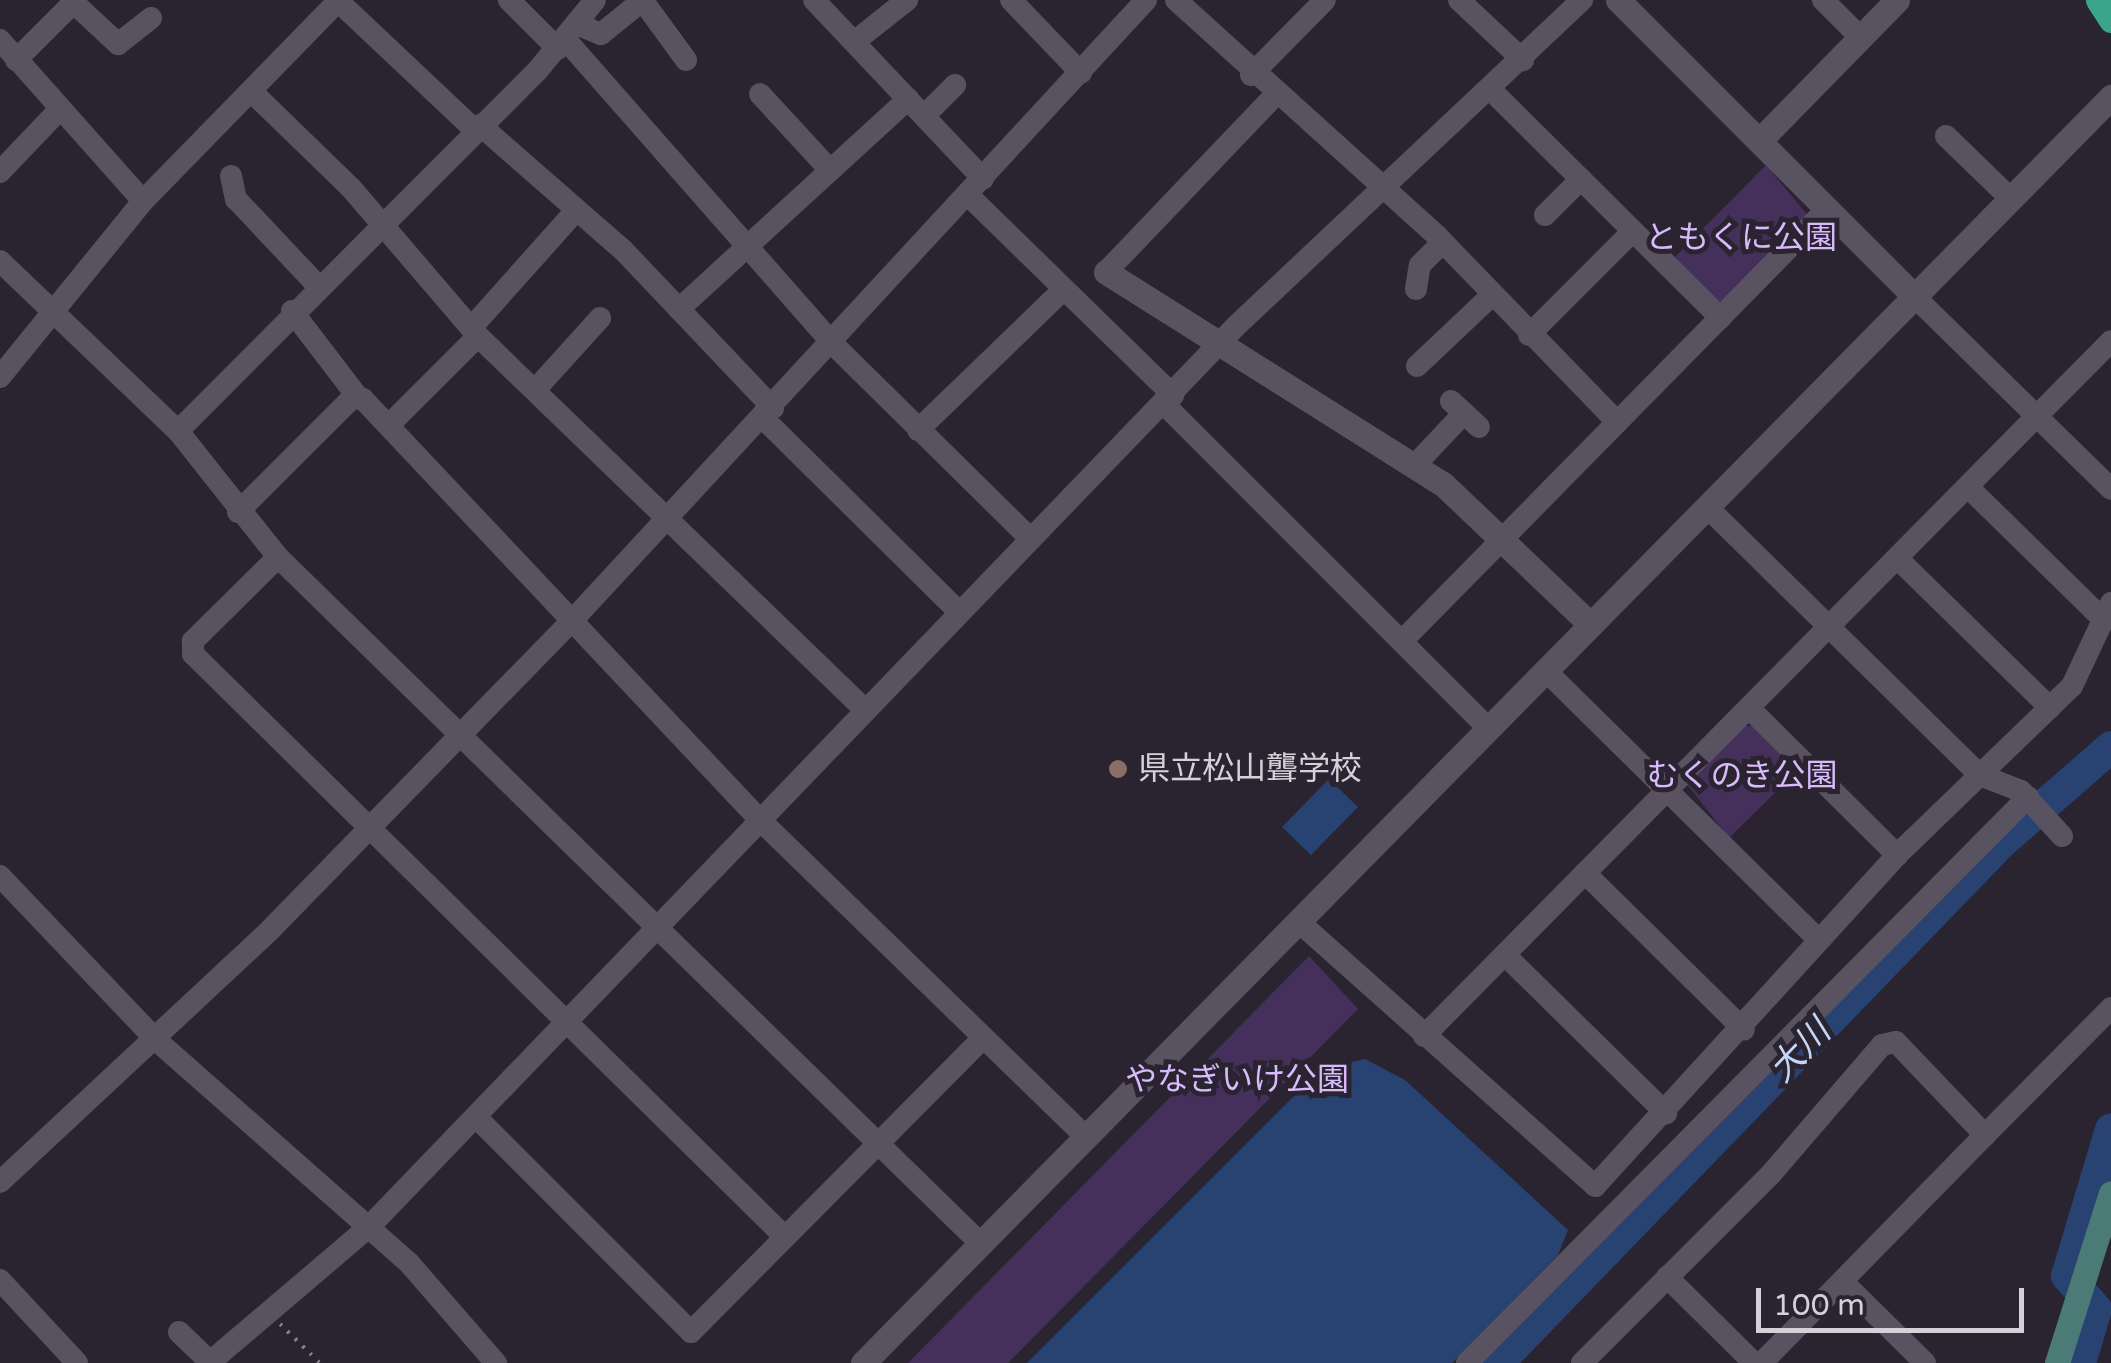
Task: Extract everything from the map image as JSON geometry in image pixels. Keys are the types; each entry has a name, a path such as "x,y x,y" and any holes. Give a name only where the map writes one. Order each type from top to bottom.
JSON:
{"main road":[{"path":"2098,0 2111,20"},
{"path":"2057,1363 2111,1192"}],"street":[{"path":"0,378 143,201 338,0 679,309 768,413 958,611"},
{"path":"500,3 576,21 602,34 643,0 686,60"},
{"path":"814,0 916,108 1063,290 1489,729"},
{"path":"854,42 907,0"},
{"path":"1010,0 1081,74"},
{"path":"0,1182 155,1039 569,624 666,512 834,345 1146,0"},
{"path":"1176,0 1251,76 1384,186 1616,421"},
{"path":"1251,76 1325,0"},
{"path":"1459,0 1522,60"},
{"path":"179,1332 215,1361 266,1310 369,1227 862,706 1168,400 1215,348 1582,0"},
{"path":"1618,0 2111,489"},
{"path":"1823,0 1860,37"},
{"path":"1760,140 1897,0"},
{"path":"16,60 76,2 118,44 151,18"},
{"path":"178,432 379,220 477,127 576,21"},
{"path":"576,21 748,244 834,345 1030,538"},
{"path":"0,40 58,111 143,201"},
{"path":"679,309 830,170 955,85"},
{"path":"1490,89 1721,318"},
{"path":"252,92 379,220 474,332 666,512 862,706"},
{"path":"760,94 830,170"},
{"path":"1274,96 1106,272 1215,348 1416,464 1504,538 1591,625"},
{"path":"863,1363 2111,96"},
{"path":"0,172 58,111"},
{"path":"1946,136 2010,199"},
{"path":"231,176 236,198 317,285"},
{"path":"1545,214 1581,179"},
{"path":"1403,640 1828,209"},
{"path":"389,425 573,214"},
{"path":"1528,335 1633,231"},
{"path":"1416,289 1420,265 1442,243"},
{"path":"0,261 178,432 238,512 278,556 982,1245"},
{"path":"918,430 1063,290"},
{"path":"1417,366 1490,297"},
{"path":"292,311 357,396 389,425 569,624 759,818 1087,1138"},
{"path":"534,390 600,318"},
{"path":"1424,1036 2111,341"},
{"path":"238,512 357,396"},
{"path":"1416,464 1464,414"},
{"path":"1299,922 1586,1184 1666,1114 1896,855 2072,686 2107,611 1968,487"},
{"path":"1467,1363 2044,815 1980,775 1708,508"},
{"path":"278,556 194,641 193,654 785,1237"},
{"path":"1897,558 2050,708"},
{"path":"1546,672 1818,939"},
{"path":"1749,708 1896,855"},
{"path":"1585,873 1744,1030"},
{"path":"0,876 155,1039 369,1227 496,1363"},
{"path":"1505,955 1666,1114"},
{"path":"1762,1363 2111,1008"},
{"path":"476,1118 691,1332 982,1038"},
{"path":"1582,1363 1888,1042 1984,1134"},
{"path":"1667,1278 1754,1363"},
{"path":"0,1280 78,1363"},
{"path":"1843,1282 1925,1363"}],"path":[{"path":"266,1310 320,1363"}],"green space":[{"name":"ともくに公園","path":"1766,165 1809,217 1726,301 1716,301 1673,259"},
{"name":"むくのき公園","path":"1742,726 1756,726 1799,769 1729,838 1686,783"},
{"name":"やなぎいけ公園","path":"1309,956 1358,1009 1008,1363 908,1363"}],"water":[{"path":"1329,779 1358,807 1311,855 1282,827"},
{"path":"1365,1059 1405,1080 1568,1230 1558,1255 1452,1363 1027,1363 1321,1069"}],"waterway":[{"name":"大川","path":"1498,1363 2001,843 2111,747"},
{"path":"2080,1363 2096,1309 2067,1276 2111,1129"}],"place":[{"name":"県立松山聾学校","path":"1118,769"}]}
